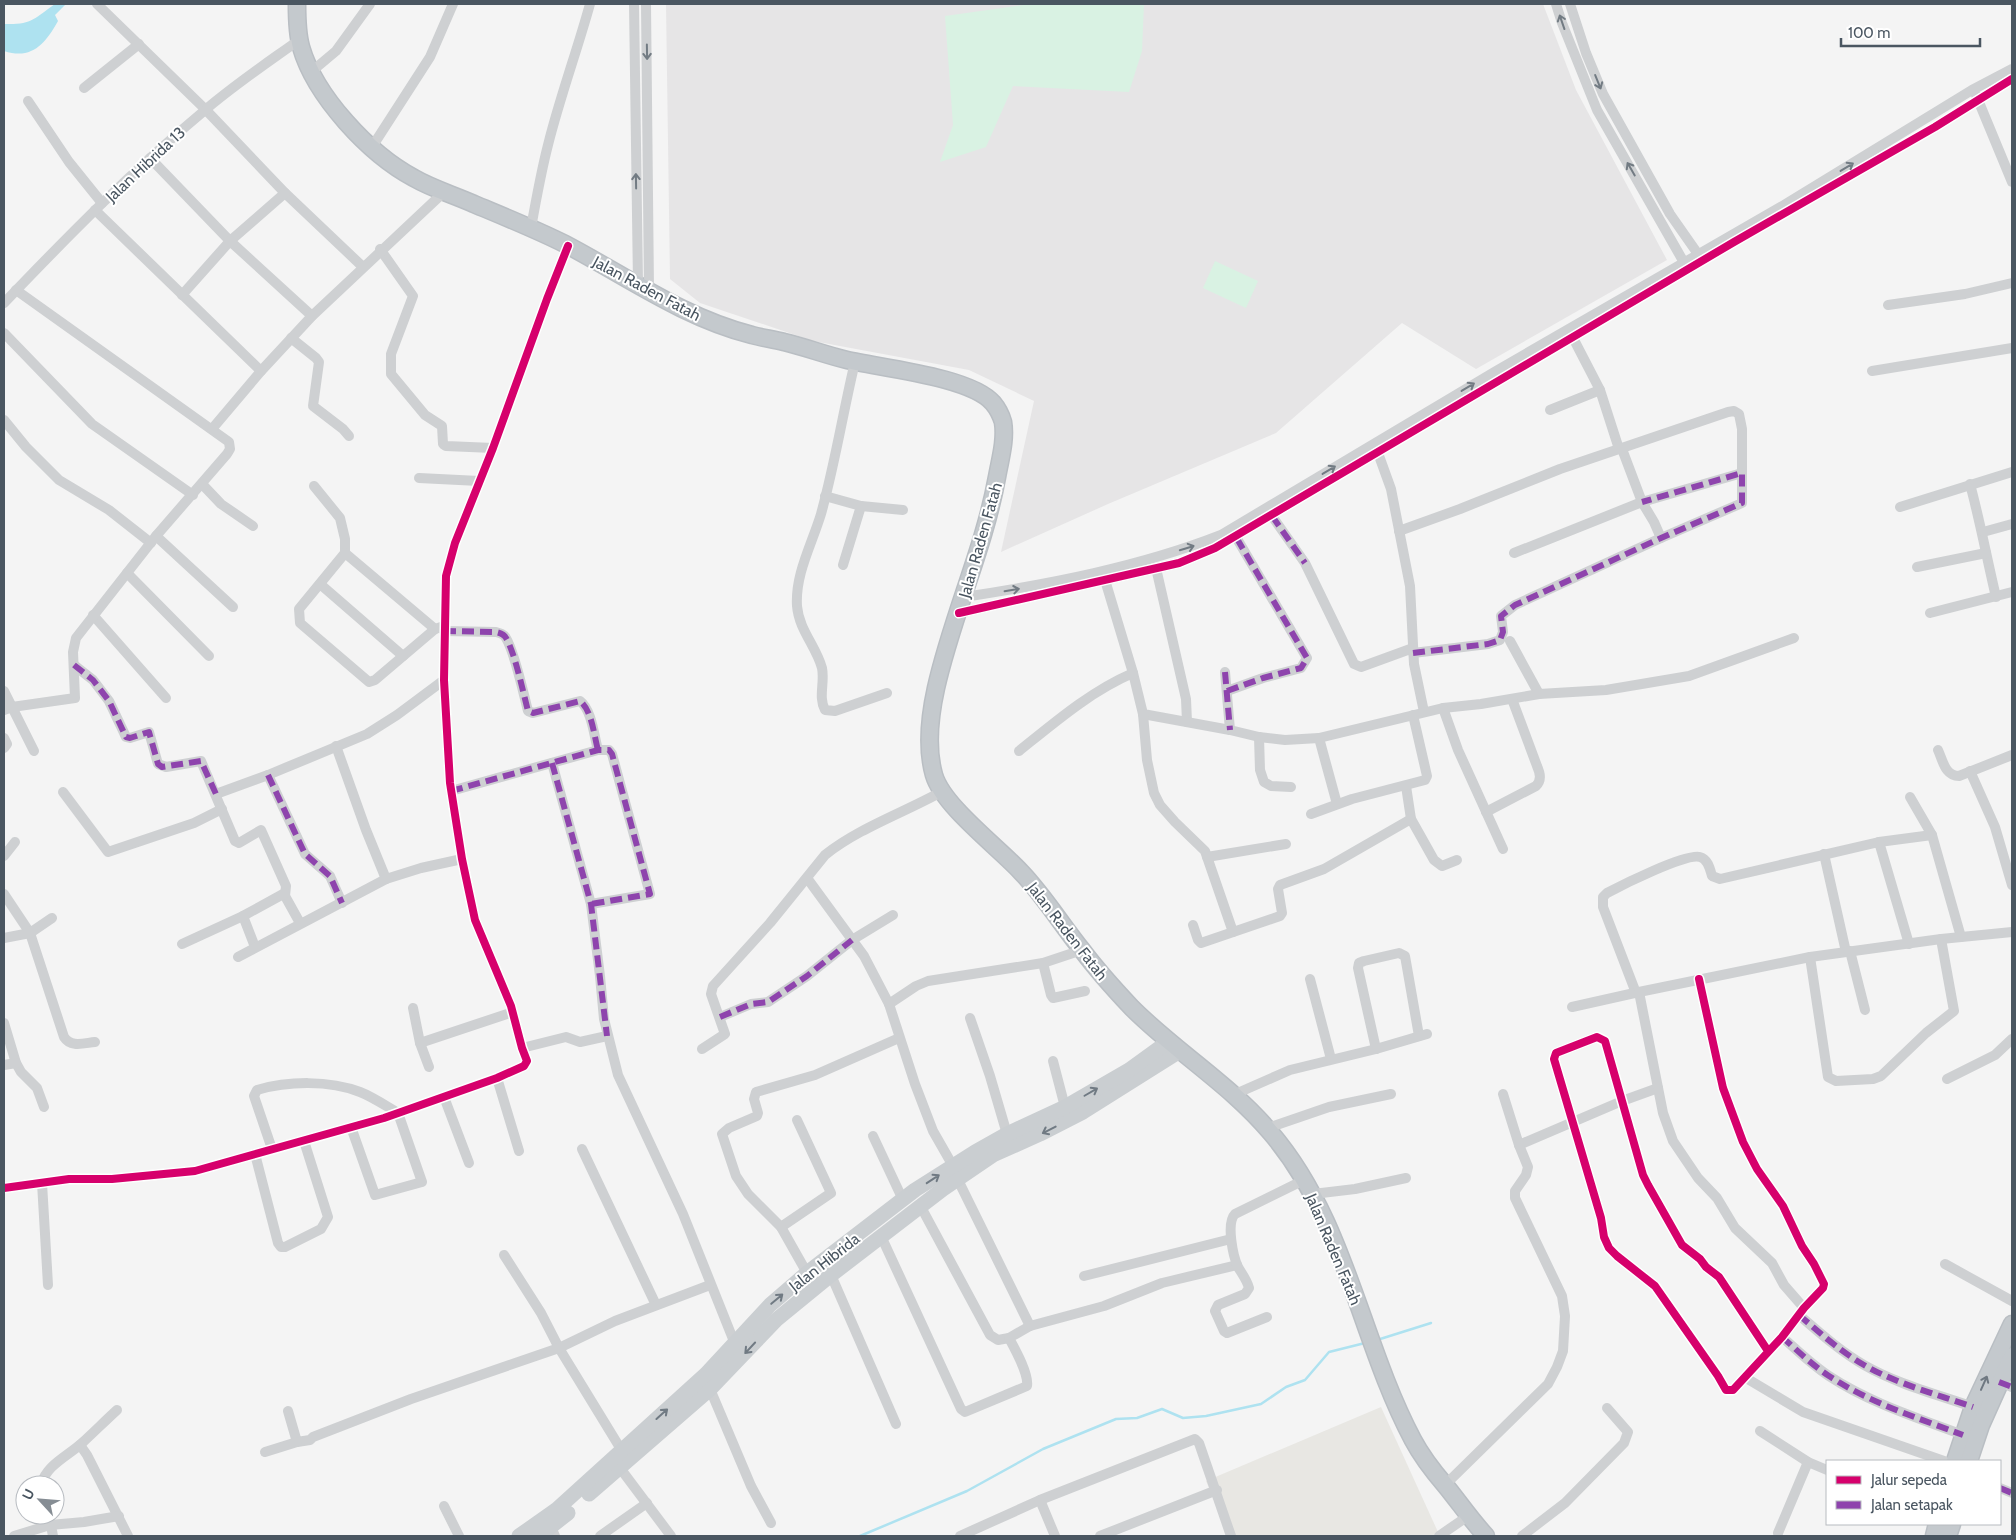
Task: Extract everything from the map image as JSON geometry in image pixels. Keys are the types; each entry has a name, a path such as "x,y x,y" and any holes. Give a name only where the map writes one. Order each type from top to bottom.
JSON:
{"highway":[{"name":"Jalan Raden Fatah","path":"297,4 299,40 311,72 342,116 372,147 413,178 532,228 644,287 690,314 728,328 854,362 964,386 988,398 1002,419 1003,442 995,490 944,656 931,712 930,732 933,774 941,792 960,813 1023,873 1082,950 1127,1003 1268,1128 1289,1156 1313,1194 1395,1400 1413,1440 1434,1472 1486,1536"},
{"path":"1955,1460 1973,1407 2012,1324"},
{"path":"1970,1460 1981,1424 2006,1384 2012,1356"}],"main road":[{"name":"Jalan Hibrida","path":"519,1536 556,1510 622,1450 639,1443 770,1305 807,1273 903,1200 955,1173 1007,1134 1065,1107 1175,1046"},
{"path":"548,1533 620,1468 639,1443 710,1389 776,1320 921,1206 955,1173 1083,1112 1175,1046"}],"street":[{"path":"97,4 206,109 285,193 363,267"},
{"path":"311,72 336,50 370,4"},
{"path":"372,147 430,57 453,4"},
{"path":"532,228 536,195 548,144 578,50 590,4"},
{"path":"634,4 637,229 644,287"},
{"path":"644,287 649,230 646,4"},
{"path":"1556,4 1597,110 1686,266"},
{"path":"1570,4 1586,53 1603,94 1666,205 1698,254"},
{"name":"Jalan Hibrida 13","path":"4,303 99,206 150,158 206,109 299,40"},
{"path":"84,88 138,44"},
{"path":"961,605 1105,580 1158,568 1188,559 1236,537 1272,516 1353,461 1496,371 1571,333 1765,220 1935,127 2012,69"},
{"path":"1976,95 2012,79"},
{"path":"1976,95 2012,182"},
{"path":"28,101 99,206 182,295 261,372"},
{"path":"150,158 230,241 312,316"},
{"path":"212,430 312,316 380,250 444,192"},
{"path":"182,295 230,241 285,193"},
{"path":"1656,211 1666,205"},
{"path":"1686,266 1698,254 1765,220"},
{"path":"637,229 649,230"},
{"path":"4,1188 69,1178 112,1179 195,1171 398,1113 497,1078 524,1066 527,1062 513,1012 475,920 462,860 451,791 441,629 449,560 493,448 546,299 568,246"},
{"path":"380,250 413,296 392,354 391,374 425,415 442,426 443,444 446,446 493,448"},
{"path":"1888,306 1966,294 2012,283"},
{"path":"8,708 76,698 73,652 76,638 154,539 230,449 229,442 16,290"},
{"path":"4,333 92,424 193,495"},
{"path":"961,605 1158,556 1221,535 1353,461 1378,453 1503,379 1571,333"},
{"path":"1571,333 1600,390 1642,502 1661,538"},
{"path":"291,338 319,362 313,406 343,429 349,436"},
{"path":"1872,371 2012,348"},
{"path":"854,362 825,496 797,586 797,605 803,631 819,656 823,674 823,706 829,712 887,693"},
{"path":"1496,371 1503,379"},
{"path":"1550,410 1600,390"},
{"path":"1272,516 1305,563 1354,664 1361,667 1413,650 1488,644 1500,640 1503,632 1501,616 1515,605 1742,503 1742,429 1739,414 1734,411 1560,469 1460,510 1399,531"},
{"path":"4,420 26,447 60,480 154,539 233,607"},
{"path":"1378,453 1390,489 1410,586 1413,650 1424,712"},
{"path":"1900,507 2012,472"},
{"path":"1514,553 1642,502 1742,473"},
{"path":"419,478 479,481"},
{"path":"202,484 221,504 253,526"},
{"path":"1970,484 1983,532 1996,597"},
{"path":"314,486 340,518 345,538 345,553 299,609 300,623 369,682 375,680 403,656 441,629"},
{"path":"825,496 861,506 903,510"},
{"path":"843,565 861,506"},
{"path":"1983,532 2012,524"},
{"path":"1227,691 1262,678 1301,668 1307,658 1236,537"},
{"path":"345,553 441,629 503,634 512,656 528,711 533,713 580,701 585,706 590,718 598,750"},
{"path":"1918,568 1986,553"},
{"path":"1158,556 1158,568 1186,698 1187,722"},
{"path":"127,573 209,656"},
{"path":"1105,580 1133,673 1143,714 1147,760 1154,793 1160,805 1194,839 1208,857 1233,932"},
{"path":"320,584 403,656"},
{"path":"1930,613 2012,592"},
{"path":"93,615 166,698"},
{"path":"1143,714 1230,730 1259,738 1285,740 1319,738 1443,708 1539,694 1606,690 1689,676 1794,638"},
{"path":"1510,641 1539,694"},
{"path":"74,664 93,680 109,701 126,737 130,738 149,732 158,764 162,767 201,761 237,842 240,843 261,830 286,886 285,893 300,923"},
{"path":"1225,672 1230,730"},
{"path":"1019,751 1068,711 1117,680 1133,673"},
{"path":"216,794 268,775 380,727 444,680"},
{"path":"4,691 8,708 34,751"},
{"path":"1486,812 1536,786 1539,782 1540,774 1512,699"},
{"path":"1443,708 1458,750 1503,849"},
{"path":"1311,814 1337,804 1423,782 1427,776 1413,715"},
{"path":"4,738 7,744 4,748"},
{"path":"1259,738 1260,770 1264,782 1271,786 1291,787"},
{"path":"1319,738 1337,804"},
{"path":"336,746 386,879"},
{"path":"451,791 598,750 609,750 612,754 650,894 591,904"},
{"path":"1938,750 1951,775 1959,776 2012,755"},
{"path":"552,763 591,904 607,1036 618,1075 683,1214 734,1344"},
{"path":"1970,772 1995,826 2012,885"},
{"path":"268,775 305,854 330,876 342,903"},
{"path":"1406,786 1411,819 1438,864 1445,865 1457,860"},
{"path":"63,792 108,852 194,823 222,809"},
{"path":"702,1049 724,1036 725,1032 711,994 713,986 734,964 825,855 835,847 941,792"},
{"path":"1910,797 1932,835 1961,937"},
{"path":"1193,924 1198,940 1201,943 1281,915 1278,889 1280,885 1324,869 1411,819"},
{"path":"1932,835 1879,842 1720,879 1712,876 1707,862 1703,858 1696,857 1653,870 1607,893 1603,897 1603,907 1638,992 1663,1114 1673,1141 1698,1178 1717,1198 1735,1228 1772,1263 1801,1311 1843,1352 1866,1366 1901,1382 1973,1407"},
{"path":"4,856 15,842"},
{"path":"1879,842 1909,944"},
{"path":"1208,857 1286,844"},
{"path":"1824,854 1848,952 1866,1010"},
{"path":"238,957 386,879 421,868 462,860"},
{"path":"806,878 864,956 889,1004 899,1038 933,1131 1030,1326"},
{"path":"182,944 243,916 285,893"},
{"path":"4,894 30,933 64,1037 68,1043 73,1045 95,1042"},
{"path":"243,916 255,947"},
{"path":"720,1017 751,1004 768,1002 807,976 852,940 893,916"},
{"path":"4,938 30,933 52,918"},
{"path":"1572,1007 1810,957 1941,939 2012,932"},
{"path":"1810,957 1828,1076 1836,1081 1873,1079 1888,1072 1926,1033 1954,1011 1941,939"},
{"path":"889,1004 916,986 933,979 1043,963 1082,950"},
{"path":"1233,1095 1290,1070 1376,1049 1423,1035 1406,956 1399,953 1359,963 1358,968 1376,1049"},
{"path":"1043,963 1053,998 1085,991"},
{"path":"1310,979 1332,1060"},
{"path":"1699,979 1723,1088 1743,1142 1757,1169 1782,1206 1802,1246 1822,1278 1823,1288 1801,1311 1782,1337 1768,1350 1746,1378 1733,1390 1726,1390 1655,1286 1609,1248 1604,1237 1601,1218 1554,1059 1555,1054 1560,1051 1597,1037 1604,1039 1643,1175 1682,1245 1719,1277 1768,1350"},
{"path":"413,1008 420,1044 429,1067"},
{"path":"420,1044 513,1012"},
{"path":"970,1018 1007,1134"},
{"path":"4,1023 16,1062 22,1072 37,1088 44,1108"},
{"path":"522,1048 566,1037 580,1042 607,1036"},
{"path":"807,1273 782,1226 748,1194 736,1176 722,1138 723,1132 757,1116 754,1096 756,1092 815,1075 899,1038"},
{"path":"1947,1079 1995,1055 2012,1039"},
{"path":"1053,1061 1065,1107"},
{"path":"4,1065 16,1062"},
{"path":"497,1078 519,1151"},
{"path":"272,1149 254,1096 257,1090 270,1086 324,1084 360,1092 398,1113 422,1182 375,1195 351,1127"},
{"path":"1519,1145 1622,1101 1658,1088"},
{"path":"1268,1128 1329,1107 1391,1094"},
{"path":"1445,1485 1548,1384 1563,1351 1565,1316 1562,1296 1515,1198 1515,1191 1528,1171 1503,1094"},
{"path":"444,1097 469,1163"},
{"path":"782,1226 831,1193 797,1120"},
{"path":"873,1136 903,1200"},
{"path":"255,1154 278,1243 282,1247 286,1247 320,1229 327,1222 328,1218 304,1140"},
{"path":"582,1149 656,1305"},
{"path":"1313,1194 1355,1189 1406,1178"},
{"path":"1267,1317 1229,1333 1224,1331 1215,1311 1216,1307 1245,1294 1249,1288 1237,1265 1231,1239 1230,1222 1235,1214 1304,1180"},
{"path":"42,1182 48,1285"},
{"path":"921,1206 990,1335 998,1340 1009,1338 1030,1326 1104,1306 1162,1283 1237,1265"},
{"path":"881,1236 963,1412 1028,1386 1026,1374 1009,1338"},
{"path":"1084,1276 1231,1239"},
{"path":"504,1255 541,1313 558,1348 622,1450"},
{"path":"1944,1264 2012,1302"},
{"path":"831,1275 896,1424"},
{"path":"265,1452 310,1440 313,1437 378,1410 558,1348 615,1321 710,1285"},
{"path":"1782,1337 1822,1371 1844,1385 1886,1406 1963,1435"},
{"path":"1746,1378 1802,1412 1941,1460"},
{"path":"710,1389 751,1486 771,1523"},
{"path":"1522,1536 1564,1503 1624,1443 1628,1432 1607,1408"},
{"path":"45,1475 117,1410"},
{"path":"288,1411 297,1442"},
{"path":"1760,1431 1808,1462 1826,1470"},
{"path":"960,1536 1040,1500 1194,1439 1199,1443 1217,1490 1231,1536"},
{"path":"80,1445 128,1536"},
{"path":"1778,1533 1808,1462"},
{"path":"620,1468 670,1536"},
{"path":"1100,1536 1217,1490"},
{"path":"1040,1500 1055,1536"},
{"path":"600,1536 647,1503"},
{"path":"444,1506 459,1536"},
{"path":"65,1519 119,1516"},
{"path":"1439,1536 1468,1516"},
{"path":"14,1536 38,1525"}],"shaded area":[{"path":"666,4 1543,4 1576,90 1667,260 1476,369 1402,323 1276,433 1108,504 1001,552 1034,401 969,370 813,341 700,303 670,279"},
{"path":"1381,1407 1438,1532 1432,1536 1230,1536 1206,1481"}],"green space":[{"path":"1031,4 1144,4 1142,51 1129,92 1013,86 986,147 940,162 953,125 945,16"},
{"path":"1215,261 1258,281 1246,308 1203,288"}],"water":[{"path":"55,4 66,4 55,15 58,21 43,43 30,52 14,53 4,51 4,24 32,20"}],"waterway":[{"path":"1377,1340 1431,1323"},
{"path":"860,1536 967,1491 1043,1449 1116,1419 1137,1418 1162,1409 1183,1418 1206,1416 1261,1404 1286,1387 1305,1380 1329,1352 1365,1343"}],"marked path":[{"path":"1413,653 1488,644 1500,640 1503,632 1501,616 1515,605 1742,503 1742,473 1642,502"},
{"path":"1272,516 1305,563"},
{"path":"1227,691 1263,678 1301,668 1307,658 1236,537"},
{"path":"444,631 496,632 503,635 513,653 528,711 533,713 580,701 590,717 598,750"},
{"path":"74,665 93,680 109,701 126,737 130,738 149,732 158,764 162,767 201,761 216,794"},
{"path":"1225,672 1230,730"},
{"path":"451,791 598,750 609,750 612,754 650,894 591,904"},
{"path":"552,763 591,904 607,1036"},
{"path":"268,775 305,854 330,876 342,903"},
{"path":"720,1017 751,1004 768,1002 807,976 852,940"},
{"path":"1799,1315 1830,1342 1877,1372 1973,1407"},
{"path":"1782,1337 1817,1367 1845,1386 1895,1409 1963,1435"},
{"path":"1999,1382 2012,1387"},
{"path":"2001,1488 2012,1493"}],"cycle path":[{"path":"959,613 1179,563 1215,548 1734,242 1935,127 2012,79"},
{"path":"4,1188 69,1179 112,1179 195,1171 384,1118 497,1078 524,1066 527,1061 511,1006 475,920 462,859 450,783 444,680 446,576 455,543 493,448 568,246"},
{"path":"1699,979 1723,1088 1743,1142 1757,1169 1783,1206 1802,1246 1824,1284 1823,1288 1804,1308 1782,1337 1733,1390 1726,1390 1655,1286 1609,1248 1604,1237 1601,1218 1554,1059 1556,1053 1597,1037 1605,1041 1643,1175 1648,1185 1682,1245 1719,1277 1768,1351"}]}
